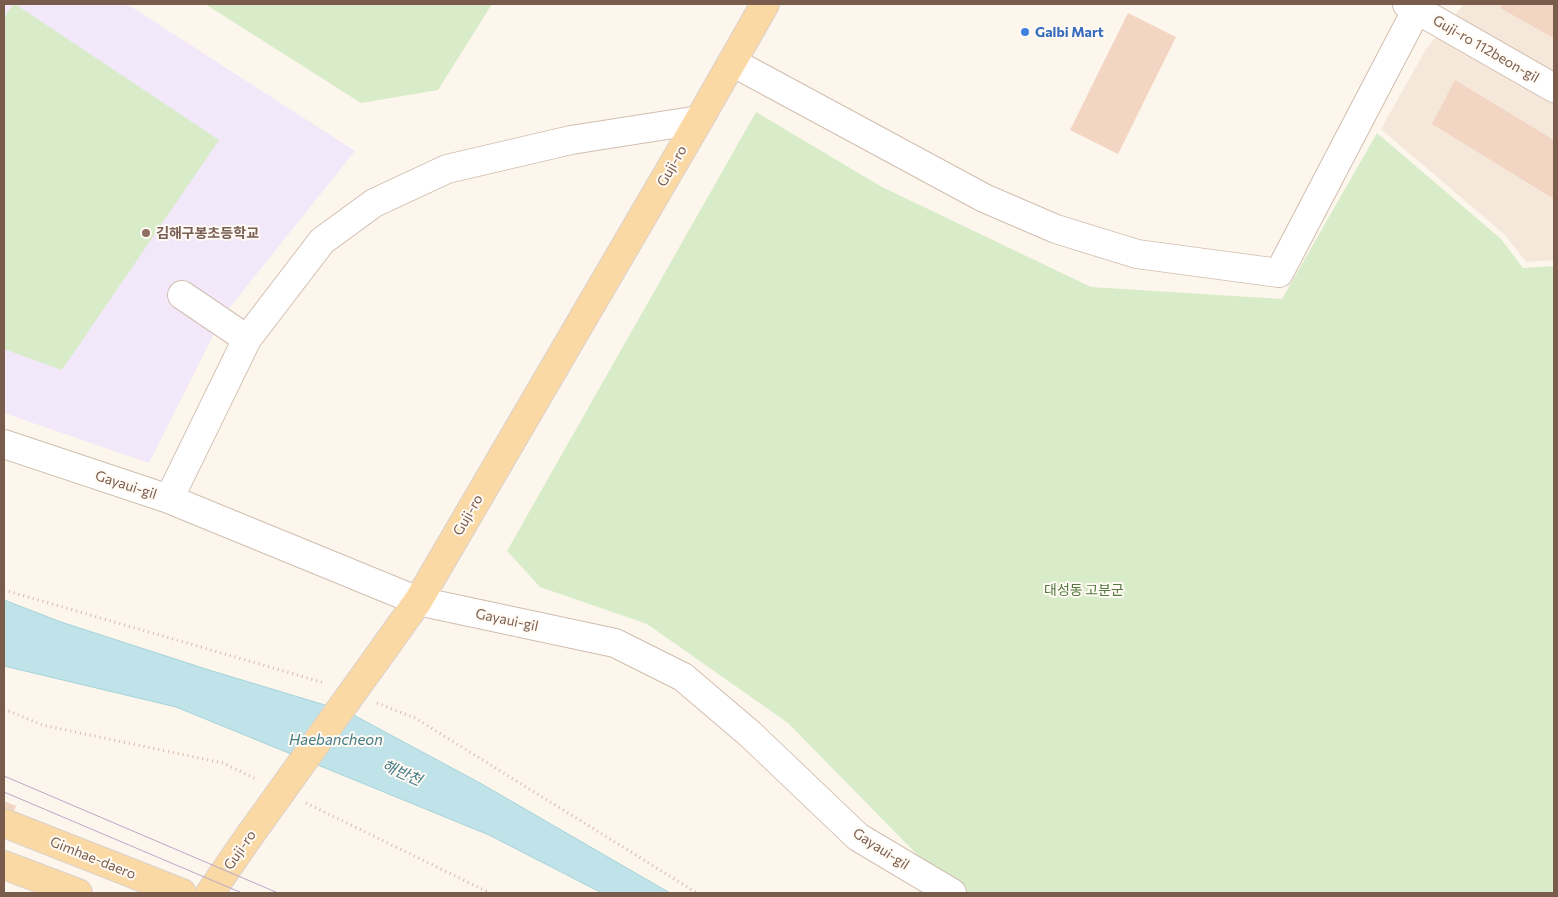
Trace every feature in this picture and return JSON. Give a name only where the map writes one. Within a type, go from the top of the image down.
[{"type":"main road","name":"Guji-ro","points":[[210,893],[418,601],[765,4]]},
{"type":"main road","name":"Gimhae-daero","points":[[4,823],[182,893]]},
{"type":"main road","points":[[4,865],[78,893]]},
{"type":"street","points":[[732,62],[984,198],[1056,229],[1137,254],[1279,273],[1415,5]]},
{"type":"street","name":"Guji-ro 112beon-gil","points":[[1415,5],[1554,88]]},
{"type":"street","name":"Guji-ro","points":[[169,500],[247,340],[322,241],[374,203],[447,170],[571,140],[699,120]]},
{"type":"street","points":[[182,295],[247,340]]},
{"type":"street","name":"Gayaui-gil","points":[[4,444],[169,500],[418,601],[615,643],[682,677],[750,734],[858,837],[952,893]]},
{"type":"shaded area","name":"김해구봉초등학교","points":[[4,4],[127,4],[355,151],[223,316],[149,463],[4,413]]},
{"type":"shaded area","points":[[1464,4],[1554,4],[1554,260],[1526,262],[1505,235],[1381,129],[1426,49]]},
{"type":"green space","points":[[13,4],[219,140],[62,370],[4,349],[4,18]]},
{"type":"green space","points":[[205,4],[492,4],[438,90],[361,103]]},
{"type":"green space","name":"대성동 고분군","points":[[756,112],[882,187],[1091,287],[1282,299],[1377,133],[1501,239],[1523,268],[1554,266],[1554,893],[967,893],[942,880],[788,723],[647,624],[540,587],[507,551]]},
{"type":"water","name":"Haebancheon","points":[[4,600],[61,622],[209,670],[348,712],[480,783],[670,893],[602,893],[489,835],[176,707],[4,666]]},
{"type":"building","points":[[1503,4],[1554,4],[1554,38],[1500,8]]},
{"type":"building","points":[[1128,13],[1176,37],[1118,154],[1070,130]]},
{"type":"building","points":[[1455,80],[1554,140],[1554,199],[1432,124]]},
{"type":"building","points":[[4,801],[16,806],[4,836]]},
{"type":"tram line","points":[[4,776],[278,893]]},
{"type":"tram line","points":[[4,792],[242,893]]},
{"type":"place","name":"Galbi Mart","points":[[1025,32]]},
{"type":"place","name":"김해구봉초등학교","points":[[146,233]]},
{"type":"water label","name":"해반천","points":[[402,773]]}]
